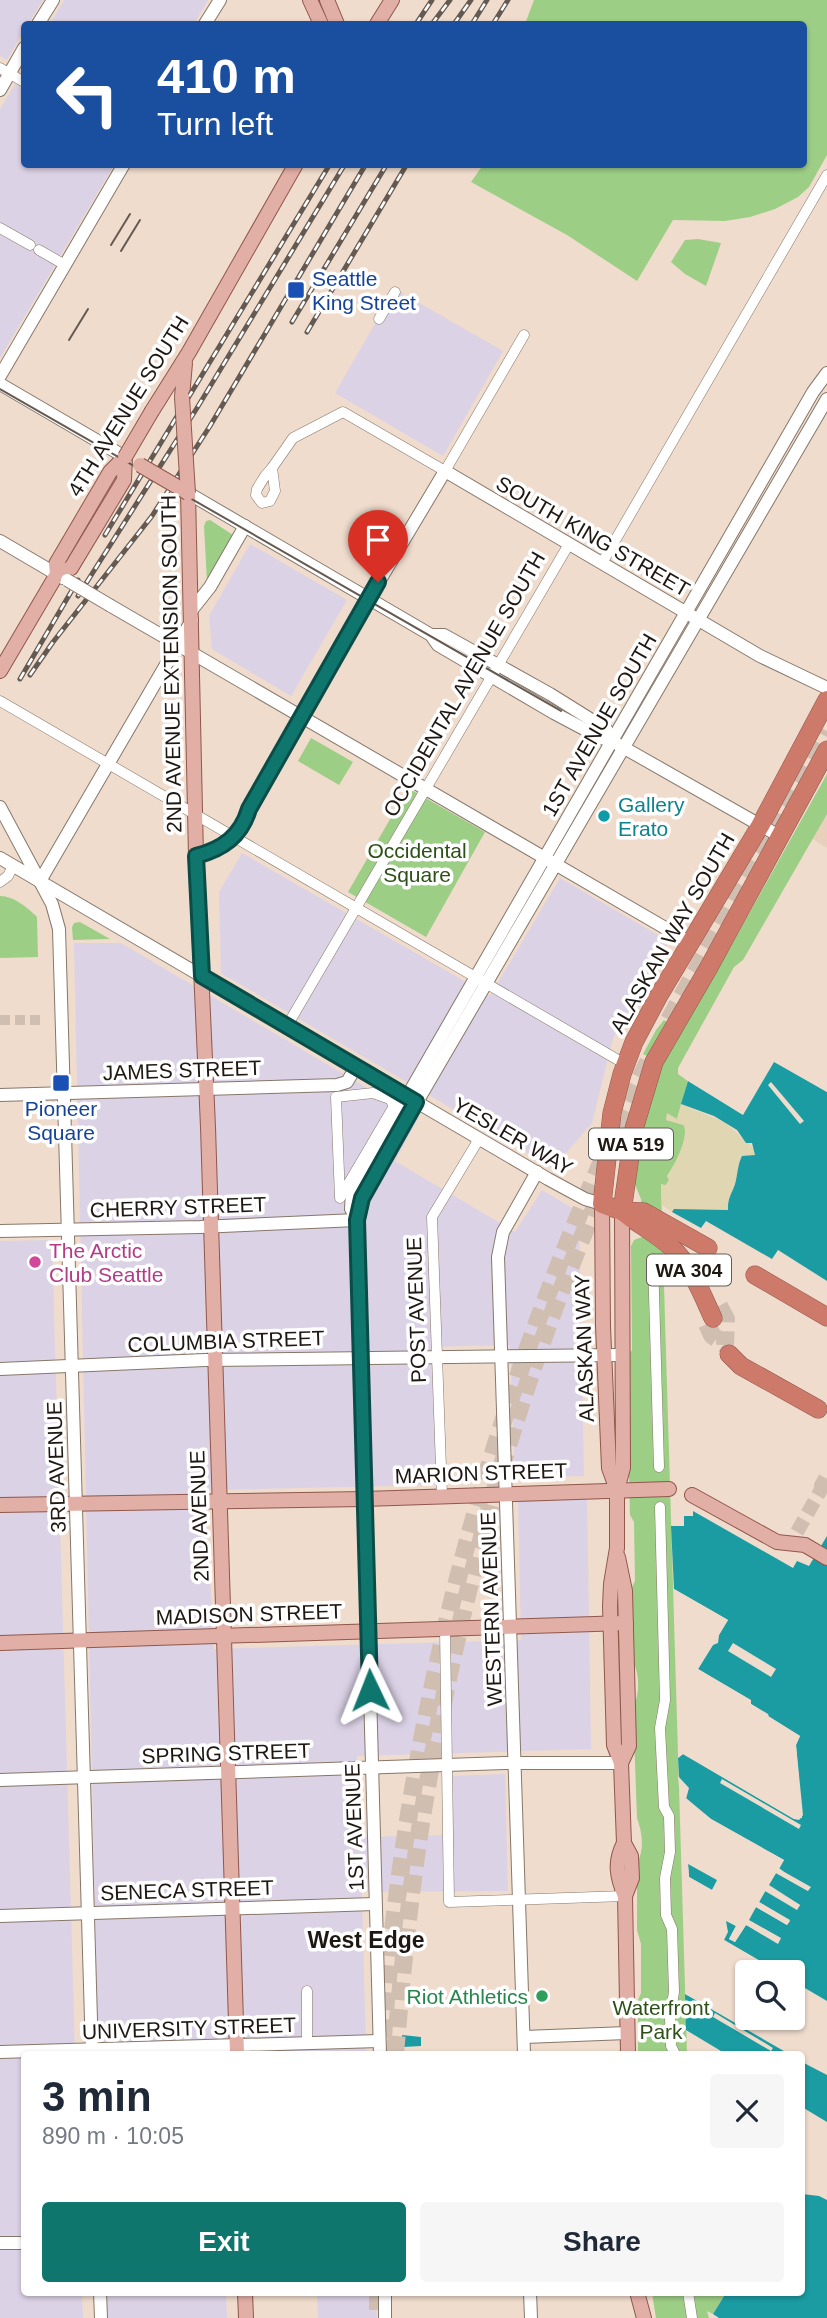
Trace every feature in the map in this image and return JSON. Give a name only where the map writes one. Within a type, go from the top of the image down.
[{"type":"highway","name":"ALASKAN WAY SOUTH","points":[[602,1205],[612,1113],[625,1064],[641,1026],[760,826],[827,700]]},
{"type":"highway","points":[[780,837],[827,750]]},
{"type":"highway","name":"WA 519","points":[[622,1211],[634,1129],[648,1077],[661,1047],[780,837]]},
{"type":"highway","name":"WA 304","points":[[602,1205],[622,1211],[644,1212],[708,1248]]},
{"type":"highway","name":"WA 304","points":[[622,1211],[680,1256],[713,1316]]},
{"type":"highway","name":"WA 304","points":[[755,1275],[827,1317]]},
{"type":"highway","points":[[729,1354],[741,1366],[818,1409]]},
{"type":"main road","points":[[40,21],[52,0]]},
{"type":"main road","points":[[207,21],[220,0]]},
{"type":"main road","points":[[310,0],[320,21]]},
{"type":"main road","points":[[327,0],[336,21]]},
{"type":"main road","points":[[379,21],[392,0]]},
{"type":"main road","points":[[0,90],[5,71],[21,52]]},
{"type":"main road","points":[[0,376],[122,168]]},
{"type":"main road","name":"4TH AVENUE SOUTH","points":[[0,671],[62,577],[56,564],[110,472],[125,457],[189,352],[294,168]]},
{"type":"main road","name":"2ND AVENUE EXTENSION SOUTH","points":[[189,352],[181,389],[188,493],[196,856],[202,976]]},
{"type":"main road","name":"1ST AVENUE SOUTH","points":[[412,1099],[618,744],[686,612],[813,392],[827,373]]},
{"type":"main road","points":[[0,384],[432,635],[438,645],[491,677],[571,723],[618,744],[780,837]]},
{"type":"main road","name":"1ST AVENUE SOUTH","points":[[618,744],[699,620],[827,399]]},
{"type":"main road","points":[[303,718],[369,598],[445,471]]},
{"type":"main road","name":"SOUTH KING STREET","points":[[445,471],[760,656],[827,688]]},
{"type":"main road","points":[[40,881],[245,526]]},
{"type":"main road","points":[[0,541],[691,943]]},
{"type":"main road","points":[[432,635],[444,635],[498,665],[606,729],[618,744]]},
{"type":"main road","name":"3RD AVENUE","points":[[0,807],[52,904],[59,929],[92,2051]]},
{"type":"main road","name":"YESLER WAY","points":[[0,858],[537,1172],[585,1199],[602,1205]]},
{"type":"main road","name":"2ND AVENUE","points":[[202,976],[237,2050]]},
{"type":"main road","name":"JAMES STREET","points":[[0,1095],[340,1084],[347,1082],[356,1067]]},
{"type":"main road","name":"1ST AVENUE","points":[[379,2048],[357,1220],[362,1198],[412,1099]]},
{"type":"main road","name":"WESTERN AVENUE","points":[[524,2051],[498,1257],[500,1242],[509,1221],[537,1172]]},
{"type":"main road","name":"ALASKAN WAY","points":[[602,1205],[608,1468],[617,1490]]},
{"type":"main road","name":"ALASKAN WAY","points":[[622,1211],[623,1468],[617,1490],[617,1549],[610,1588],[614,1745],[621,1762],[624,1843],[618,1855],[617,1878],[625,1896],[628,2051]]},
{"type":"main road","name":"CHERRY STREET","points":[[0,1230],[210,1227],[357,1220]]},
{"type":"main road","name":"COLUMBIA STREET","points":[[0,1369],[215,1360],[621,1355]]},
{"type":"main road","name":"MARION STREET","points":[[0,1505],[364,1499],[669,1489]]},
{"type":"main road","points":[[692,1495],[777,1542],[796,1538],[827,1558]]},
{"type":"main road","name":"ALASKAN WAY","points":[[617,1549],[624,1585],[629,1746],[621,1762]]},
{"type":"main road","name":"MADISON STREET","points":[[0,1643],[626,1623]]},
{"type":"main road","name":"SPRING STREET","points":[[0,1780],[621,1762]]},
{"type":"main road","name":"SENECA STREET","points":[[0,1916],[375,1904]]},
{"type":"main road","points":[[524,2037],[627,2034]]},
{"type":"main road","name":"UNIVERSITY STREET","points":[[164,2051],[237,2050],[307,2044],[379,2048]]},
{"type":"main road","name":"UNIVERSITY STREET","points":[[0,2052],[21,2052]]},
{"type":"main road","points":[[0,2243],[21,2243]]},
{"type":"main road","points":[[100,2296],[101,2318]]},
{"type":"main road","points":[[245,2296],[246,2318]]},
{"type":"main road","points":[[385,2296],[385,2318]]},
{"type":"main road","points":[[530,2296],[531,2318]]},
{"type":"main road","points":[[637,2305],[644,2318]]},
{"type":"street","points":[[5,71],[21,80]]},
{"type":"street","points":[[602,563],[827,175]]},
{"type":"street","points":[[0,228],[65,265]]},
{"type":"street","points":[[379,319],[395,292]]},
{"type":"street","points":[[445,471],[524,335]]},
{"type":"street","name":"SOUTH KING STREET","points":[[272,468],[293,438],[343,412],[445,471]]},
{"type":"street","name":"OCCIDENTAL AVENUE SOUTH","points":[[286,1026],[569,544]]},
{"type":"street","points":[[0,701],[625,1064]]},
{"type":"street","points":[[196,856],[212,851],[235,837],[303,718]]},
{"type":"street","points":[[0,882],[8,876],[13,866]]},
{"type":"street","points":[[373,1093],[385,1096],[394,1106],[340,1198],[336,1097],[373,1093]]},
{"type":"street","name":"POST AVENUE","points":[[442,1495],[432,1217],[476,1144],[477,1137]]},
{"type":"street","points":[[653,1259],[659,1467]]},
{"type":"street","points":[[660,1507],[665,1700],[660,1728],[664,1807],[669,1816],[670,1852],[665,1878],[666,1915],[672,1929],[674,1982],[670,2017],[674,2051]]},
{"type":"street","points":[[446,1629],[449,1902],[625,1896]]},
{"type":"street","points":[[307,1991],[307,2044]]},
{"type":"street","points":[[689,2296],[692,2318]]},
{"type":"shaded area","points":[[0,0],[43,0],[30,21],[21,21],[21,35],[7,60],[0,56]]},
{"type":"shaded area","points":[[64,0],[208,0],[196,21],[52,21]]},
{"type":"shaded area","points":[[15,84],[21,88],[21,168],[112,168],[0,358],[0,109]]},
{"type":"shaded area","points":[[395,289],[503,351],[443,456],[335,393]]},
{"type":"shaded area","points":[[250,544],[347,600],[291,696],[212,649],[209,616]]},
{"type":"shaded area","points":[[827,814],[827,848],[812,839]]},
{"type":"shaded area","points":[[242,853],[490,996],[560,878],[668,941],[613,1038],[592,1123],[553,1168],[221,973],[219,892]]},
{"type":"shaded area","points":[[74,943],[121,943],[418,1118],[395,1161],[515,1232],[542,1190],[579,1212],[584,1476],[515,1478],[510,1345],[433,1347],[436,1485],[205,1490],[214,1649],[521,1640],[518,1501],[587,1499],[591,1749],[357,1756],[360,1837],[451,1835],[450,1776],[505,1774],[508,1891],[362,1892],[366,2051],[98,2051]]},
{"type":"shaded area","points":[[52,1240],[75,2051],[21,2051],[21,2296],[82,2296],[83,2318],[0,2318],[0,1241]]},
{"type":"shaded area","points":[[104,2296],[226,2296],[227,2318],[104,2318]]},
{"type":"shaded area","points":[[317,2296],[375,2296],[377,2318],[318,2318]]},
{"type":"green space","points":[[534,0],[827,0],[827,155],[809,187],[798,197],[775,209],[725,221],[673,220],[637,281],[567,235],[471,182],[481,168],[807,168],[807,21],[526,21]]},
{"type":"green space","points":[[685,240],[721,243],[706,286],[671,262]]},
{"type":"green space","points":[[210,520],[233,535],[207,582],[204,526],[206,521]]},
{"type":"green space","points":[[311,738],[353,762],[339,785],[298,761]]},
{"type":"green space","name":"Waterfront Park","points":[[827,774],[827,814],[743,960],[734,967],[678,1068],[678,1074],[688,1081],[677,1119],[667,1120],[684,1125],[685,1130],[680,1151],[667,1176],[669,1180],[666,1185],[661,1185],[687,2051],[638,2051],[641,1944],[637,1930],[637,1863],[642,1840],[637,1818],[633,1708],[638,1684],[637,1671],[632,1660],[634,1522],[630,1515],[626,1359],[632,1350],[631,1246],[634,1240],[642,1237],[641,1199],[634,1182],[639,1136],[662,1065]]},
{"type":"green space","name":"Occidental Square","points":[[408,788],[485,832],[426,937],[348,892]]},
{"type":"green space","points":[[0,896],[15,900],[37,917],[38,957],[0,958]]},
{"type":"green space","points":[[80,922],[110,939],[73,940],[72,927],[74,923]]},
{"type":"green space","points":[[664,1020],[667,1022],[649,1057],[643,1054],[656,1030]]},
{"type":"green space","points":[[652,2296],[724,2296],[713,2314],[707,2311],[709,2318],[656,2318]]},
{"type":"sand","points":[[681,1104],[727,1124],[753,1148],[755,1156],[742,1156],[728,1210],[674,1209],[672,1212],[662,1205],[661,1184],[666,1185],[669,1180],[667,1176],[685,1137],[684,1125],[666,1120],[667,1113],[677,1119]]},
{"type":"water","points":[[774,1061],[827,1092],[827,1281],[778,1250],[772,1259],[706,1221],[701,1228],[672,1212],[674,1209],[728,1210],[742,1156],[755,1155],[752,1143],[746,1143],[737,1130],[714,1116],[681,1104],[688,1081],[742,1114]]},
{"type":"water","points":[[693,1511],[793,1568],[797,1561],[809,1566],[827,1536],[827,2001],[805,1988],[805,1960],[758,1960],[724,1940],[726,1920],[736,1926],[729,1939],[735,1942],[746,1925],[780,1938],[748,1920],[756,1907],[787,1925],[790,1921],[759,1902],[766,1890],[797,1909],[800,1905],[768,1886],[776,1873],[808,1891],[779,1868],[784,1860],[711,1819],[680,1793],[678,1758],[683,1754],[794,1819],[799,1820],[803,1815],[796,1745],[800,1736],[751,1704],[750,1700],[698,1669],[728,1620],[674,1589],[671,1526],[684,1526],[684,1516],[693,1516]]},
{"type":"water","points":[[688,1863],[718,1880],[712,1890],[689,1877]]},
{"type":"water","points":[[685,1994],[735,2023],[735,2030],[747,2030],[784,2051],[721,2051],[686,2030]]},
{"type":"water","points":[[402,2035],[421,2037],[421,2046],[403,2047]]},
{"type":"water","points":[[805,2064],[827,2075],[827,2122],[805,2109]]},
{"type":"water","points":[[805,2194],[827,2200],[827,2318],[719,2318],[713,2314],[724,2296],[805,2296]]},
{"type":"pier","points":[[774,1058],[827,1088],[827,1092],[774,1062],[743,1115],[685,1079],[689,1078],[741,1110]]},
{"type":"pier","points":[[771,1082],[804,1121],[800,1124],[768,1085]]},
{"type":"pier","points":[[674,1589],[728,1620],[719,1635],[718,1643],[713,1645],[698,1669],[751,1700],[751,1704],[800,1736],[796,1745],[802,1818],[794,1819],[683,1754],[678,1758],[680,1752],[684,1751],[799,1816],[793,1745],[796,1737],[766,1719],[748,1706],[747,1702],[695,1671],[710,1643],[716,1640],[723,1621],[674,1593]]},
{"type":"pier","points":[[733,1643],[776,1669],[771,1677],[728,1651]]},
{"type":"pier","points":[[678,1776],[689,1788],[686,1799],[711,1819],[784,1860],[779,1869],[811,1887],[808,1891],[776,1873],[769,1885],[800,1905],[797,1910],[765,1891],[759,1902],[790,1920],[787,1925],[756,1907],[749,1920],[781,1938],[778,1944],[746,1925],[735,1942],[729,1939],[736,1926],[726,1921],[728,1932],[724,1940],[758,1960],[752,1960],[720,1940],[724,1931],[723,1918],[727,1917],[739,1924],[734,1938],[779,1861],[710,1822],[680,1798]]},
{"type":"pier","points":[[722,1779],[801,1825],[799,1829],[720,1783]]},
{"type":"pier","points":[[686,1860],[721,1881],[714,1893],[710,1893],[686,1879]],"holes":[[[688,1864],[717,1880],[712,1890],[689,1877]]]},
{"type":"pier","points":[[687,1891],[707,1901],[702,1913],[687,1912]]},
{"type":"pier","points":[[685,1990],[735,2019],[735,2022],[685,1994]]},
{"type":"pier","points":[[715,2013],[735,2025],[735,2030],[713,2017]]},
{"type":"pier","points":[[735,2030],[743,2030],[773,2048],[771,2051]]},
{"type":"pier","points":[[749,2030],[754,2030],[790,2051]]},
{"type":"tunnel","points":[[669,1020],[827,731]]},
{"type":"tunnel","points":[[0,1020],[43,1020]]},
{"type":"tunnel","points":[[383,2037],[395,1910],[414,1784],[439,1659],[469,1536],[506,1414],[548,1294],[596,1176],[649,1060]]},
{"type":"tunnel","points":[[395,2051],[405,1949],[429,1776],[476,1558],[517,1415],[567,1275],[595,1207]]},
{"type":"tunnel","points":[[719,1306],[726,1319],[725,1345]]},
{"type":"tunnel","points":[[707,1324],[712,1335],[725,1345]]},
{"type":"tunnel","points":[[827,1479],[823,1486],[827,1488]]},
{"type":"tunnel","points":[[797,1532],[823,1486]]},
{"type":"tunnel","points":[[378,2296],[378,2318]]},
{"type":"tram line","points":[[111,245],[130,214]]},
{"type":"tram line","points":[[121,251],[140,220]]},
{"type":"tram line","points":[[69,340],[88,309]]},
{"type":"tram line","points":[[0,389],[561,711]]},
{"type":"railway","points":[[418,21],[432,0]]},
{"type":"railway","points":[[434,21],[450,0]]},
{"type":"railway","points":[[456,21],[471,0]]},
{"type":"railway","points":[[474,21],[487,0]]},
{"type":"railway","points":[[495,21],[508,0]]},
{"type":"railway","points":[[105,535],[328,168]]},
{"type":"railway","points":[[78,596],[197,408],[343,168]]},
{"type":"railway","points":[[30,675],[152,516],[210,426],[364,168]]},
{"type":"railway","points":[[292,322],[385,168]]},
{"type":"railway","points":[[307,332],[405,168]]},
{"type":"railway","points":[[20,679],[78,580]]},
{"type":"place","name":"Seattle King Street","points":[[296,290]]},
{"type":"place","name":"Gallery Erato","points":[[604,816]]},
{"type":"place","name":"Pioneer Square","points":[[61,1083]]},
{"type":"place","name":"The Arctic Club Seattle","points":[[35,1262]]},
{"type":"place","name":"Riot Athletics","points":[[542,1996]]},
{"type":"district","name":"West Edge","points":[[366,1940]]},
{"type":"route","points":[[370,1690],[357,1220],[362,1198],[416,1102],[202,976],[196,856],[212,851],[235,837],[246,821],[249,809],[378,582]]}]
